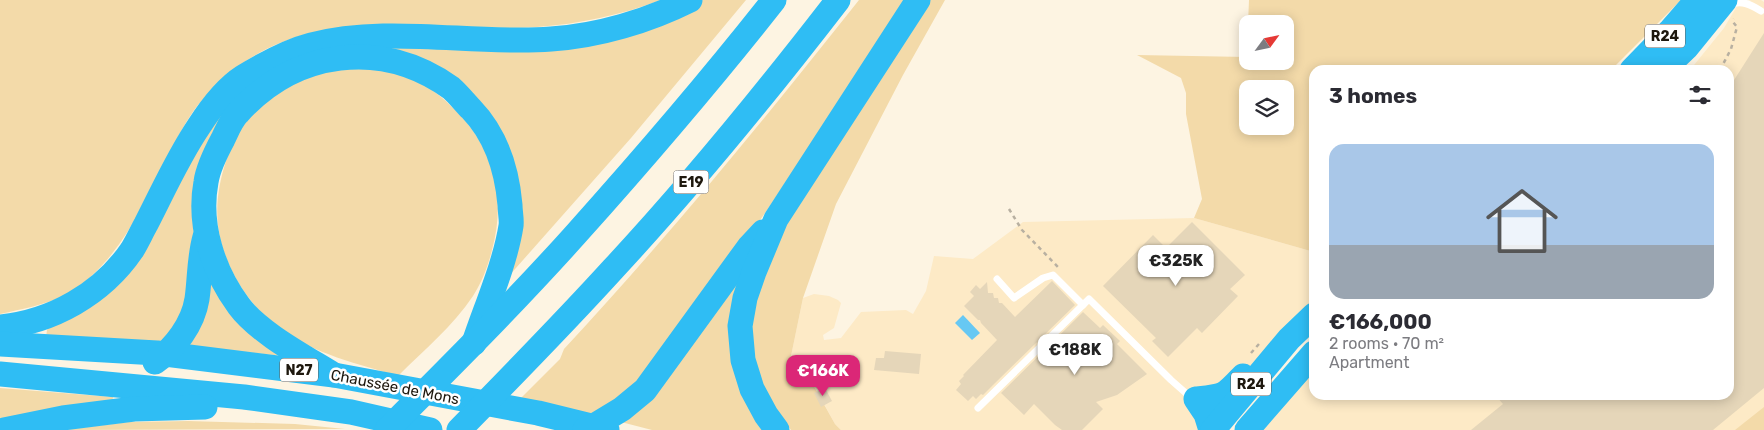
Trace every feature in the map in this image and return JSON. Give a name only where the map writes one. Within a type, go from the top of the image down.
[{"type":"highway","points":[[0,327],[21,325],[58,312],[86,297],[111,274],[132,250],[188,143],[211,107],[241,78],[279,58],[310,45],[354,38],[403,36],[552,39],[604,31],[666,12],[690,0]]},
{"type":"highway","points":[[387,430],[474,343],[576,234],[727,59],[774,0]]},
{"type":"highway","name":"E19","points":[[459,430],[534,355],[691,182],[838,0]]},
{"type":"highway","points":[[777,430],[766,415],[752,389],[743,360],[740,326],[745,298],[776,219],[918,0]]},
{"type":"highway","name":"R24","points":[[1637,65],[1671,30],[1720,5]]},
{"type":"highway","name":"R24","points":[[1668,65],[1686,48],[1720,5]]},
{"type":"highway","points":[[334,375],[268,334],[239,307],[218,271],[206,233],[204,210],[206,181],[219,147],[236,115],[266,86],[301,67],[340,58],[376,57],[412,66],[452,89],[480,119],[500,153],[508,189],[512,225],[502,264],[474,343]]},
{"type":"highway","points":[[596,429],[645,390],[749,247],[776,219]]},
{"type":"highway","points":[[86,382],[135,372],[152,365],[166,354],[183,332],[192,315],[196,300],[200,254],[206,233]]},
{"type":"highway","name":"R24","points":[[1212,430],[1289,339],[1309,320]]},
{"type":"highway","points":[[1212,430],[1206,414],[1196,399],[1218,397],[1226,394],[1253,365],[1289,339]]},
{"type":"highway","name":"Chaussée de Mons","points":[[0,344],[166,354],[334,375],[538,414],[596,429]]},
{"type":"highway","name":"R24","points":[[1247,430],[1309,359]]},
{"type":"highway","name":"N27","points":[[0,374],[291,403],[351,412],[430,430]]},
{"type":"highway","points":[[4,430],[63,418],[134,409],[258,407],[291,403]]},
{"type":"lane","points":[[1720,5],[1749,4],[1761,11]]},
{"type":"lane","points":[[996,279],[1014,298],[1043,278],[1053,275],[1082,305]]},
{"type":"lane","points":[[978,408],[1089,299],[1171,380],[1188,395],[1196,399]]},
{"type":"path","points":[[1720,5],[1737,27],[1731,49],[1723,65]]},
{"type":"path","points":[[1009,208],[1022,230],[1062,271]]},
{"type":"shaded area","points":[[0,0],[661,0],[600,18],[537,27],[395,25],[360,26],[326,30],[292,39],[259,53],[226,76],[198,105],[178,136],[149,195],[126,234],[99,269],[65,295],[41,304],[0,314]]},
{"type":"shaded area","points":[[703,0],[746,0],[631,138],[508,277],[507,267],[514,243],[517,213],[510,165],[496,130],[477,104],[465,92],[426,63],[388,52],[368,49],[353,50],[313,57],[290,66],[269,77],[250,92],[233,110],[209,153],[200,181],[191,304],[183,322],[167,345],[46,337],[47,330],[52,323],[94,297],[135,254],[201,132],[220,107],[241,86],[291,57],[318,49],[360,43],[532,45],[582,42],[666,17]]},
{"type":"shaded area","points":[[859,0],[905,0],[876,47],[765,213],[637,389],[596,419],[518,401],[560,359],[564,349],[678,221]]},
{"type":"shaded area","points":[[929,0],[945,0],[903,75],[836,204],[803,298],[790,361],[804,369],[826,365],[811,381],[835,424],[841,430],[791,430],[766,396],[754,366],[749,329],[753,306],[779,235]]},
{"type":"shaded area","points":[[1249,0],[1681,0],[1616,65],[1309,65],[1309,251],[1194,218],[1202,199],[1186,114],[1186,93],[1181,78],[1137,55],[1239,57],[1239,70],[1294,70],[1294,15],[1248,15]]},
{"type":"shaded area","points":[[1751,0],[1761,0],[1764,2],[1764,417],[1745,430],[1263,430],[1309,374],[1309,400],[1734,400],[1734,65],[1694,65],[1724,28],[1737,6]]},
{"type":"shaded area","points":[[336,68],[399,74],[420,82],[436,93],[465,121],[477,137],[493,172],[497,191],[496,230],[489,262],[479,285],[456,318],[398,376],[322,352],[293,338],[274,325],[264,316],[243,290],[227,259],[218,228],[217,212],[221,179],[231,146],[241,128],[264,104],[281,90],[299,81]]},
{"type":"shaded area","points":[[1194,218],[1309,251],[1309,308],[1198,430],[841,430],[835,424],[811,380],[825,366],[804,369],[790,361],[803,298],[814,294],[829,296],[841,303],[834,328],[823,335],[824,340],[841,338],[861,312],[906,310],[913,314],[926,291],[934,256],[973,259],[1023,222]]},
{"type":"shaded area","points":[[733,281],[740,285],[768,430],[652,430],[621,422]]},
{"type":"shaded area","points":[[211,282],[284,356],[186,346]]},
{"type":"shaded area","points":[[0,388],[113,397],[112,403],[0,424]]},
{"type":"shaded area","points":[[1764,407],[1764,430],[1735,430]]},
{"type":"shaded area","points":[[188,421],[295,424],[345,429],[62,430],[129,422]]},
{"type":"water","points":[[963,315],[980,333],[972,340],[955,323]]},
{"type":"building","points":[[1764,33],[1764,388],[1713,430],[1471,430],[1503,404],[1499,400],[1734,400],[1734,80]]},
{"type":"building","points":[[1192,222],[1245,275],[1230,289],[1238,296],[1202,333],[1197,328],[1168,357],[1152,341],[1156,338],[1103,286],[1153,235],[1166,248]]},
{"type":"building","points":[[1052,281],[1075,305],[983,395],[981,394],[976,399],[973,396],[968,401],[956,390],[961,384],[959,381],[997,340],[980,320],[964,306],[974,296],[970,292],[976,285],[980,289],[987,282],[988,293],[993,293],[994,298],[998,298],[999,303],[1002,303],[1015,317]]},
{"type":"building","points":[[1083,312],[1100,328],[1103,325],[1120,341],[1117,344],[1147,374],[1117,395],[1096,402],[1103,409],[1082,430],[1062,430],[1034,404],[1024,415],[1001,393]]},
{"type":"building","points":[[885,351],[921,354],[919,374],[874,370],[876,358],[884,358]]},
{"type":"building","points":[[826,368],[832,379],[816,388],[810,377]]},
{"type":"building","points":[[825,388],[832,401],[821,407],[814,393]]}]
